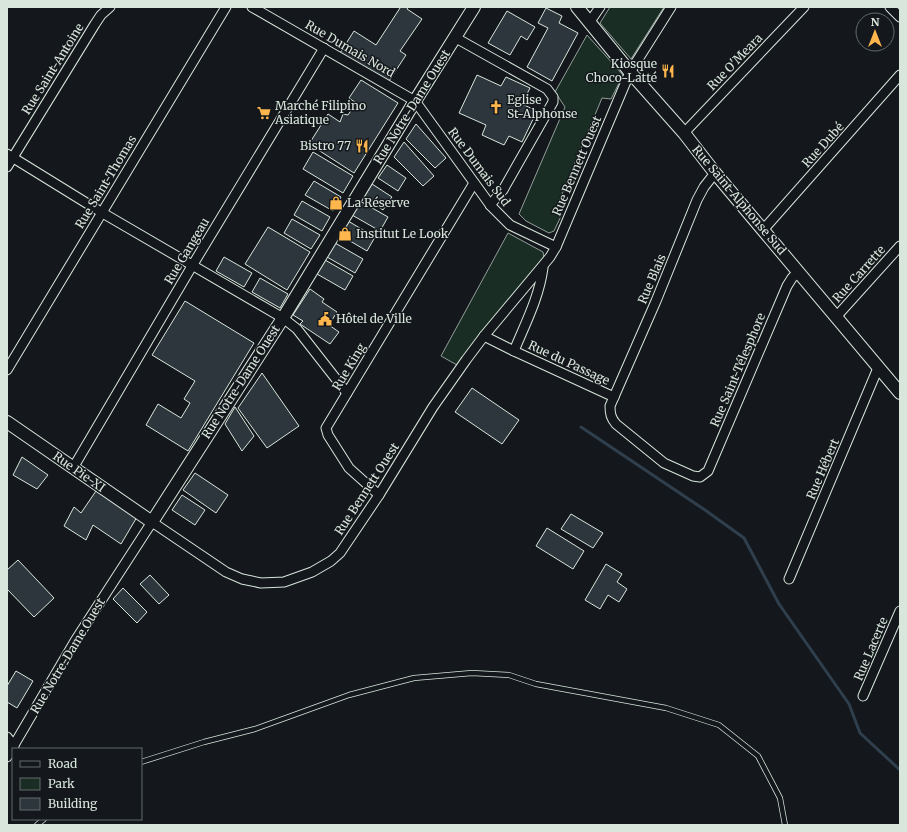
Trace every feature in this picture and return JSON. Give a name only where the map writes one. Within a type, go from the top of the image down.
[{"type":"street","name":"Rue Saint-Antoine","points":[[7,167],[10,156],[101,15],[110,7]]},
{"type":"street","name":"Rue Saint-Thomas","points":[[7,370],[226,7]]},
{"type":"street","name":"Rue Dumais Nord","points":[[252,7],[415,101]]},
{"type":"street","name":"Rue Notre-Dame Ouest","points":[[14,746],[75,641],[283,318],[474,7]]},
{"type":"street","name":"Rue Saint-Alphonse Sud","points":[[577,7],[630,72],[684,133],[715,173],[900,394]]},
{"type":"street","points":[[589,23],[600,7]]},
{"type":"street","name":"Rue Bennett Ouest","points":[[152,522],[226,572],[242,579],[261,583],[284,582],[312,572],[331,561],[340,553],[433,406],[484,336],[543,267],[556,247],[630,72],[671,7]]},
{"type":"street","name":"Rue O'Meara","points":[[684,133],[804,7]]},
{"type":"street","points":[[890,7],[900,17]]},
{"type":"street","points":[[456,38],[547,89],[553,97],[553,102],[503,190],[490,205]]},
{"type":"street","name":"Rue Gangeau","points":[[73,468],[192,266],[324,48]]},
{"type":"street","name":"Rue Dubé","points":[[763,230],[900,75]]},
{"type":"street","name":"Rue Dumais Sud","points":[[415,101],[490,205],[510,225],[556,247]]},
{"type":"street","points":[[10,156],[192,266],[283,318],[297,329],[347,393]]},
{"type":"street","name":"Rue Blais","points":[[614,397],[656,302],[697,200],[704,187],[715,173]]},
{"type":"street","name":"Rue King","points":[[378,495],[349,468],[328,435],[326,428],[474,183]]},
{"type":"street","name":"Rue Carrette","points":[[836,317],[900,246]]},
{"type":"street","name":"Rue Bennett Ouest","points":[[514,351],[536,300],[543,267]]},
{"type":"street","name":"Rue Saint-Télesphore","points":[[700,477],[708,471],[787,286],[798,272]]},
{"type":"street","name":"Rue du Passage","points":[[484,336],[614,397],[610,406],[610,413],[616,424],[664,463],[693,476],[700,477]]},
{"type":"street","name":"Rue Hébert","points":[[789,580],[878,368]]},
{"type":"street","name":"Rue Pie-XI","points":[[7,422],[152,522]]},
{"type":"street","name":"Rue Lacerte","points":[[864,696],[900,611]]},
{"type":"street","points":[[7,737],[14,746]]},
{"type":"lane","points":[[142,762],[204,742],[255,729],[349,695],[414,678],[472,673],[509,675],[536,684],[666,708],[719,725],[758,756],[780,798],[786,825]]},
{"type":"green space","points":[[610,7],[664,7],[631,59],[600,23]]},
{"type":"green space","points":[[587,35],[623,75],[611,99],[602,98],[555,211],[562,214],[554,231],[549,233],[526,221],[519,214],[565,107],[555,92]]},
{"type":"green space","points":[[508,233],[543,252],[544,258],[457,365],[441,356]]},
{"type":"building","points":[[398,7],[408,7],[407,9],[422,19],[400,51],[406,55],[387,84],[340,53],[354,31],[376,45],[400,8]]},
{"type":"building","points":[[546,8],[562,16],[559,23],[578,33],[552,81],[527,67],[548,28],[538,23]]},
{"type":"building","points":[[507,11],[535,27],[527,40],[521,36],[510,55],[488,43]]},
{"type":"building","name":"Eglise St-Alphonse","points":[[477,75],[501,86],[506,77],[530,88],[522,104],[537,111],[522,142],[509,136],[504,145],[482,135],[486,125],[459,113]]},
{"type":"building","points":[[361,80],[398,103],[354,173],[309,144],[328,114],[340,122],[343,114],[348,115],[356,103],[349,98]]},
{"type":"building","points":[[416,124],[446,158],[435,168],[406,139]]},
{"type":"building","points":[[404,142],[434,176],[423,186],[394,157]]},
{"type":"building","points":[[313,152],[353,176],[343,193],[303,169]]},
{"type":"building","points":[[387,165],[406,178],[398,191],[378,178]]},
{"type":"building","points":[[314,181],[341,197],[333,211],[305,195]]},
{"type":"building","points":[[372,184],[392,197],[383,210],[364,197]]},
{"type":"building","points":[[302,201],[330,217],[322,231],[294,215]]},
{"type":"building","points":[[360,201],[388,217],[380,231],[352,215]]},
{"type":"building","points":[[292,219],[320,235],[311,249],[284,233]]},
{"type":"building","points":[[348,221],[375,237],[367,251],[340,235]]},
{"type":"building","points":[[268,227],[310,252],[287,290],[245,264]]},
{"type":"building","points":[[335,243],[363,259],[355,273],[327,257]]},
{"type":"building","points":[[224,257],[252,273],[244,287],[216,271]]},
{"type":"building","points":[[325,260],[353,276],[345,290],[317,274]]},
{"type":"building","points":[[260,278],[288,294],[280,308],[252,292]]},
{"type":"building","points":[[310,289],[324,299],[322,302],[337,312],[329,325],[339,332],[330,344],[300,324],[303,321],[293,315]]},
{"type":"building","points":[[185,301],[254,343],[188,451],[146,425],[158,404],[181,418],[190,403],[184,399],[195,381],[152,355]]},
{"type":"building","points":[[262,373],[299,426],[267,448],[238,408]]},
{"type":"building","points":[[472,388],[519,420],[502,444],[455,412]]},
{"type":"building","points":[[235,407],[254,436],[242,451],[225,424]]},
{"type":"building","points":[[22,457],[48,475],[37,489],[13,475]]},
{"type":"building","points":[[195,473],[228,495],[216,513],[183,490]]},
{"type":"building","points":[[96,491],[137,517],[121,544],[93,525],[86,540],[64,526],[74,507],[81,513]]},
{"type":"building","points":[[182,495],[205,510],[195,525],[172,510]]},
{"type":"building","points":[[571,514],[603,533],[593,548],[561,529]]},
{"type":"building","points":[[547,528],[584,551],[573,569],[536,546]]},
{"type":"building","points":[[18,560],[54,598],[34,617],[7,589],[7,570]]},
{"type":"building","points":[[606,564],[622,574],[617,582],[627,589],[619,602],[608,595],[600,609],[585,600]]},
{"type":"building","points":[[150,575],[169,595],[159,604],[140,584]]},
{"type":"building","points":[[123,588],[147,612],[137,623],[113,599]]},
{"type":"building","points":[[16,671],[33,681],[17,708],[7,702],[7,686]]},
{"type":"waterway","points":[[581,427],[744,538],[779,604],[849,704],[860,733],[900,770]]},
{"type":"place","name":"Kiosque Choco-Latté","points":[[668,71]]},
{"type":"place","name":"Eglise St-Alphonse","points":[[496,107]]},
{"type":"place","name":"Marché Filipino Asiatique","points":[[264,113]]},
{"type":"place","name":"Bistro 77","points":[[362,146]]},
{"type":"place","name":"La Réserve","points":[[336,203]]},
{"type":"place","name":"Institut Le Look","points":[[345,234]]},
{"type":"place","name":"Hôtel de Ville","points":[[325,319]]}]
